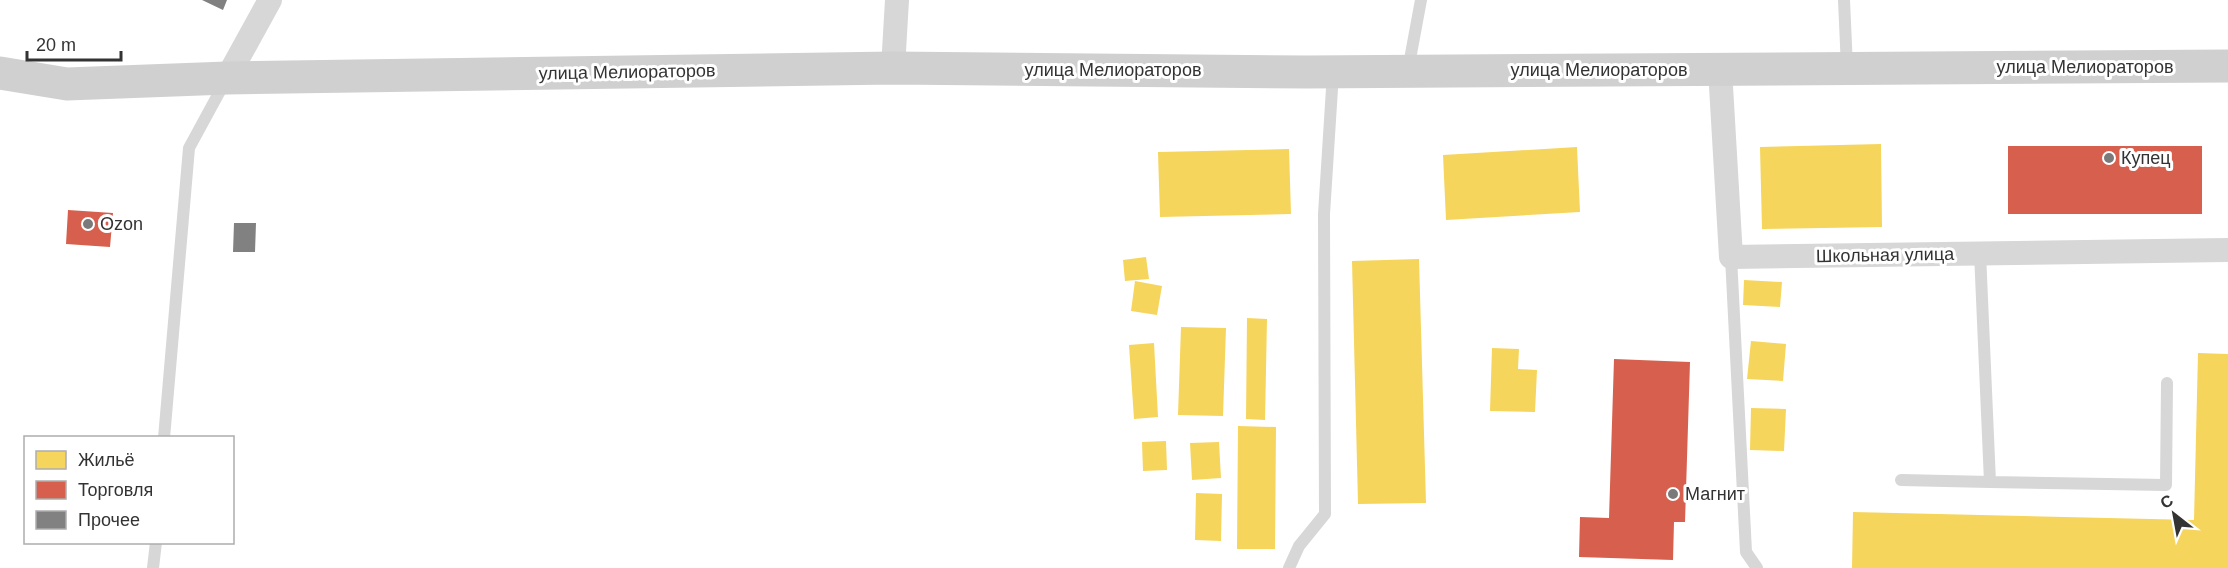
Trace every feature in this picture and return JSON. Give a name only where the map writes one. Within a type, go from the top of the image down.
[{"type":"street","points":[[227,78],[270,0]]},
{"type":"street","points":[[893,68],[897,0]]},
{"type":"street","name":"улица Мелиораторов","points":[[0,73],[67,84],[227,78],[893,68],[1408,71],[2228,66]]},
{"type":"street","points":[[1720,69],[1731,257]]},
{"type":"street","name":"Школьная улица","points":[[1731,257],[2228,250]]},
{"type":"lane","points":[[1408,71],[1421,0]]},
{"type":"lane","points":[[1844,0],[1847,68]]},
{"type":"lane","points":[[1289,568],[1299,546],[1325,514],[1324,214],[1333,71]]},
{"type":"lane","points":[[164,436],[189,148],[227,78]]},
{"type":"lane","points":[[1980,253],[1990,482]]},
{"type":"lane","points":[[1731,257],[1746,552],[1757,568]]},
{"type":"lane","points":[[1901,480],[2166,485],[2167,383]]},
{"type":"lane","points":[[153,568],[156,544]]},
{"type":"building: Жильё","points":[[1881,144],[1882,227],[1762,229],[1760,147]]},
{"type":"building: Жильё","points":[[1577,147],[1580,212],[1446,220],[1443,155]]},
{"type":"building: Жильё","points":[[1289,149],[1291,214],[1160,217],[1158,152]]},
{"type":"building: Жильё","points":[[1146,257],[1149,279],[1125,281],[1123,260]]},
{"type":"building: Жильё","points":[[1419,259],[1426,503],[1358,504],[1352,261]]},
{"type":"building: Жильё","points":[[1744,280],[1782,282],[1780,307],[1743,305]]},
{"type":"building: Жильё","points":[[1135,281],[1162,286],[1157,315],[1131,311]]},
{"type":"building: Жильё","points":[[1247,318],[1267,319],[1265,420],[1246,419]]},
{"type":"building: Жильё","points":[[1181,327],[1226,328],[1223,416],[1178,415]]},
{"type":"building: Жильё","points":[[1751,341],[1786,344],[1783,381],[1747,379]]},
{"type":"building: Жильё","points":[[1154,343],[1158,417],[1134,419],[1129,345]]},
{"type":"building: Жильё","points":[[1492,348],[1519,349],[1518,369],[1537,370],[1535,412],[1490,411]]},
{"type":"building: Жильё","points":[[2198,353],[2228,354],[2228,568],[1852,568],[1853,512],[2194,520]]},
{"type":"building: Жильё","points":[[1751,408],[1786,409],[1784,451],[1750,450]]},
{"type":"building: Жильё","points":[[1238,426],[1276,427],[1275,549],[1237,549]]},
{"type":"building: Жильё","points":[[1166,441],[1167,470],[1143,471],[1142,442]]},
{"type":"building: Жильё","points":[[1219,442],[1221,478],[1192,480],[1190,443]]},
{"type":"building: Жильё","points":[[1196,493],[1222,494],[1221,541],[1195,540]]},
{"type":"building: Торговля","points":[[2008,146],[2202,146],[2202,214],[2008,214]]},
{"type":"building: Торговля","points":[[68,210],[113,213],[110,247],[66,244]]},
{"type":"building: Торговля","points":[[1614,359],[1690,362],[1685,522],[1674,522],[1673,560],[1579,557],[1580,517],[1609,518]]},
{"type":"building: Прочее","points":[[202,0],[227,0],[223,10]]},
{"type":"building: Прочее","points":[[234,223],[256,223],[255,252],[233,252]]},
{"type":"place","name":"Купец","points":[[2109,158]]},
{"type":"place","name":"Ozon","points":[[88,224]]},
{"type":"place","name":"Магнит","points":[[1673,494]]}]
